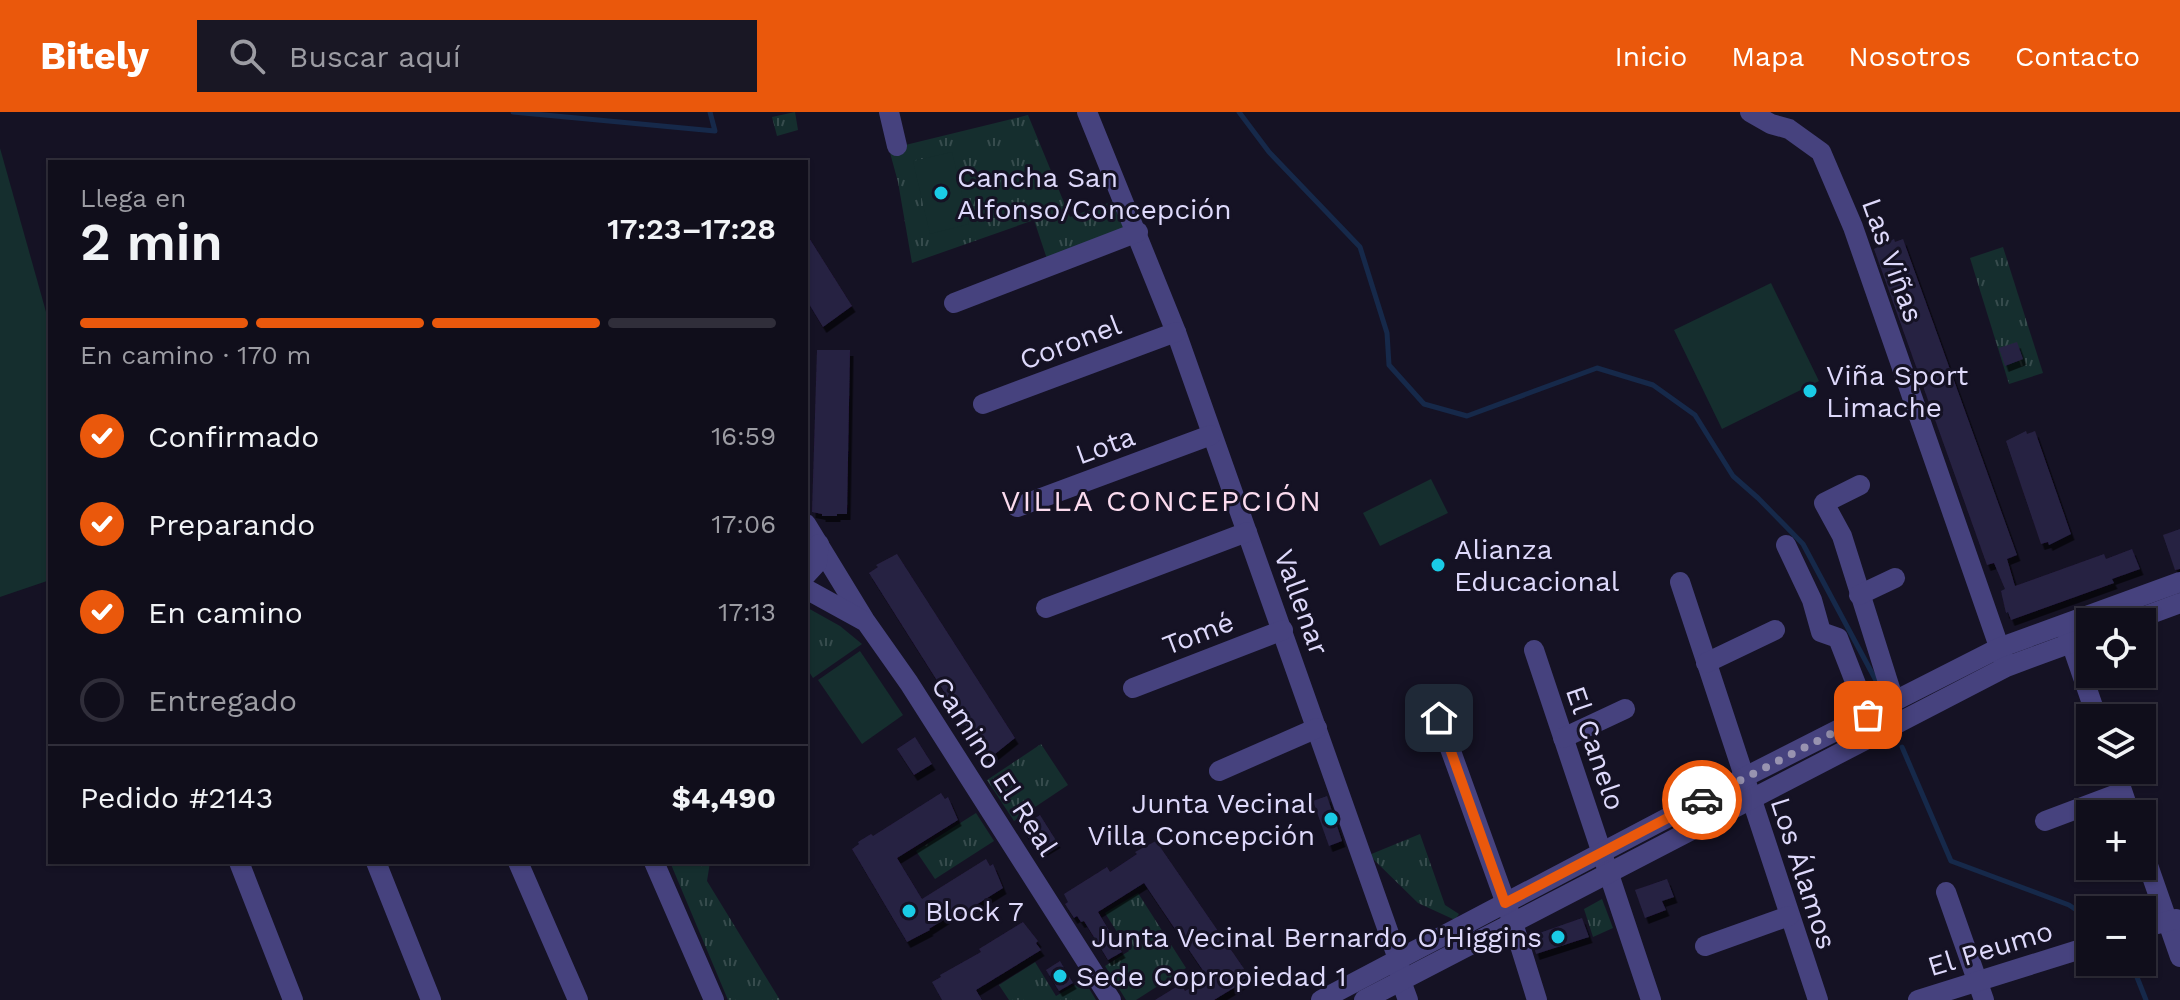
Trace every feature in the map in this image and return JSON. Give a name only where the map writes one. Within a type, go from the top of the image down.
[{"type":"street","points":[[889,112],[897,146]]},
{"type":"street","name":"Vallenar","points":[[1087,112],[1176,332],[1398,959],[1404,991]]},
{"type":"street","name":"Las Viñas","points":[[1750,112],[1771,124],[1789,129],[1821,152],[1830,169],[2003,657]]},
{"type":"street","points":[[954,303],[1138,232]]},
{"type":"street","name":"Coronel","points":[[983,404],[1176,332]]},
{"type":"street","name":"Lota","points":[[1017,507],[1211,435]]},
{"type":"street","points":[[1860,485],[1824,503],[1842,536],[1894,701]]},
{"type":"street","points":[[808,527],[866,622]]},
{"type":"street","points":[[1046,608],[1247,532]]},
{"type":"street","points":[[808,573],[817,563],[819,544]]},
{"type":"street","points":[[1786,545],[1812,600],[1821,632],[1838,638],[1868,715]]},
{"type":"street","points":[[1859,595],[1895,578]]},
{"type":"street","name":"Los Álamos","points":[[1680,582],[1818,1000]]},
{"type":"street","points":[[2150,608],[2179,589]]},
{"type":"street","points":[[1321,1000],[1894,701],[2003,657],[2075,635],[2179,589]]},
{"type":"street","name":"Camino El Real","points":[[808,590],[866,622],[909,683],[1111,1000]]},
{"type":"street","name":"Tomé","points":[[1133,688],[1283,630]]},
{"type":"street","points":[[1706,663],[1775,630]]},
{"type":"street","points":[[2075,635],[2093,704]]},
{"type":"street","name":"El Canelo","points":[[1534,650],[1651,1000]]},
{"type":"street","points":[[1364,1000],[1404,991],[1513,923],[1750,800],[2003,657]]},
{"type":"street","points":[[1563,738],[1625,709]]},
{"type":"street","points":[[1439,718],[1513,923],[1537,1000]]},
{"type":"street","points":[[1219,771],[1317,728]]},
{"type":"street","points":[[2119,784],[2125,800]]},
{"type":"street","points":[[2045,821],[2122,792]]},
{"type":"street","points":[[240,864],[293,1000]]},
{"type":"street","points":[[377,864],[431,1000]]},
{"type":"street","points":[[519,864],[578,1000]]},
{"type":"street","points":[[655,864],[714,1000]]},
{"type":"street","points":[[2156,880],[2174,920],[2180,957]]},
{"type":"street","points":[[1946,892],[1981,991]]},
{"type":"street","points":[[1705,946],[1789,916]]},
{"type":"street","name":"El Peumo","points":[[1918,1000],[1981,991],[2076,951]]},
{"type":"green space","points":[[795,112],[798,130],[777,136],[772,117]]},
{"type":"green space","points":[[1028,115],[1070,217],[1119,199],[1131,230],[1047,259],[1034,220],[912,263],[889,149]]},
{"type":"green space","points":[[0,148],[48,319],[48,581],[0,597]]},
{"type":"green space","name":"Cancha San Alfonso/Concepción","points":[[952,152],[969,224],[930,234],[913,161]]},
{"type":"green space","points":[[2003,247],[2043,373],[2009,384],[1970,258]]},
{"type":"green space","points":[[1771,283],[1819,381],[1722,429],[1674,330]]},
{"type":"green space","points":[[1431,479],[1448,513],[1380,546],[1363,513]]},
{"type":"green space","points":[[808,608],[840,626],[862,644],[813,678],[808,670]]},
{"type":"green space","points":[[860,651],[903,715],[862,744],[818,680]]},
{"type":"green space","points":[[1041,744],[1068,785],[1014,821],[987,780]]},
{"type":"green space","points":[[976,813],[994,841],[935,879],[916,851]]},
{"type":"green space","points":[[1420,834],[1445,905],[1459,914],[1455,920],[1418,903],[1369,855]]},
{"type":"green space","points":[[671,864],[710,864],[707,881],[780,1000],[728,1000]]},
{"type":"green space","points":[[1138,893],[1186,968],[1136,1000],[1126,1000],[1105,966],[1129,951],[1105,913]]},
{"type":"green space","points":[[1602,899],[1613,928],[1593,937],[1584,909]]},
{"type":"green space","points":[[1035,962],[1056,996],[1084,980],[1096,1000],[1009,1000],[999,985]]},
{"type":"building","points":[[808,236],[852,306],[823,327],[808,302]]},
{"type":"building","points":[[1894,239],[1895,242],[1903,239],[2017,555],[2007,559],[2015,586],[2104,554],[2106,559],[2132,549],[2140,569],[2112,579],[2114,583],[2011,620],[2006,613],[2001,591],[2005,589],[1994,563],[1987,565],[1874,249]]},
{"type":"building","points":[[2017,342],[2023,359],[2005,366],[1999,348]]},
{"type":"building","points":[[817,350],[850,350],[847,514],[837,516],[812,512]]},
{"type":"building","points":[[2026,431],[2027,434],[2035,431],[2071,534],[2049,545],[2048,542],[2041,544],[2006,441]]},
{"type":"building","points":[[2180,529],[2180,569],[2175,570],[2163,535]]},
{"type":"building","points":[[897,554],[1015,738],[995,754],[986,758],[869,573],[878,567],[876,565]]},
{"type":"building","points":[[915,737],[932,764],[914,775],[897,749]]},
{"type":"building","points":[[941,793],[945,799],[948,797],[958,820],[897,858],[922,899],[986,859],[990,866],[993,864],[1003,888],[960,915],[957,911],[907,942],[852,849],[858,842],[871,834],[873,836]]},
{"type":"building","name":"Junta Vecinal Villa Concepción","points":[[1327,796],[1342,841],[1329,846],[1313,801]]},
{"type":"building","points":[[1040,815],[1057,842],[1039,853],[1021,827]]},
{"type":"building","points":[[1156,841],[1249,976],[1214,1000],[1155,1000],[1181,984],[1185,991],[1208,978],[1144,883],[1098,912],[1122,952],[1108,960],[1084,921],[1081,922],[1077,916],[1074,918],[1065,904],[1068,902],[1064,894],[1107,867],[1110,872],[1137,854],[1135,852]]},
{"type":"building","points":[[1667,879],[1674,897],[1662,901],[1666,910],[1645,918],[1635,890]]},
{"type":"building","name":"Junta Vecinal Bernardo O'Higgins","points":[[1582,918],[1589,937],[1536,954],[1531,936]]},
{"type":"building","points":[[1023,922],[1041,950],[976,990],[982,1000],[942,1000],[932,982]]},
{"type":"building","name":"Sede Copropiedad 1","points":[[1060,961],[1073,983],[1059,991],[1046,970]]},
{"type":"waterway","points":[[513,112],[715,131],[710,112]]},
{"type":"waterway","points":[[1239,112],[1269,152],[1360,247],[1387,333],[1389,365],[1424,404],[1467,416],[1597,368],[1653,385],[1695,415],[1733,476],[1803,544],[1880,688]]},
{"type":"waterway","points":[[1902,747],[1951,861],[2076,910]]},
{"type":"waterway","points":[[2137,976],[2146,1000]]},
{"type":"way so far","points":[[1702,800],[1868,715]]},
{"type":"place","name":"Cancha San Alfonso/Concepción","points":[[941,193]]},
{"type":"place","name":"Viña Sport Limache","points":[[1810,391]]},
{"type":"place","name":"Alianza Educacional","points":[[1438,565]]},
{"type":"place","name":"Junta Vecinal Villa Concepción","points":[[1331,819]]},
{"type":"place","name":"Block 7","points":[[909,911]]},
{"type":"place","name":"Junta Vecinal Bernardo O'Higgins","points":[[1558,937]]},
{"type":"place","name":"Sede Copropiedad 1","points":[[1060,976]]},
{"type":"district","name":"VILLA CONCEPCIÓN","points":[[1162,501]]},
{"type":"route","points":[[1439,718],[1505,903],[1702,800]]}]
